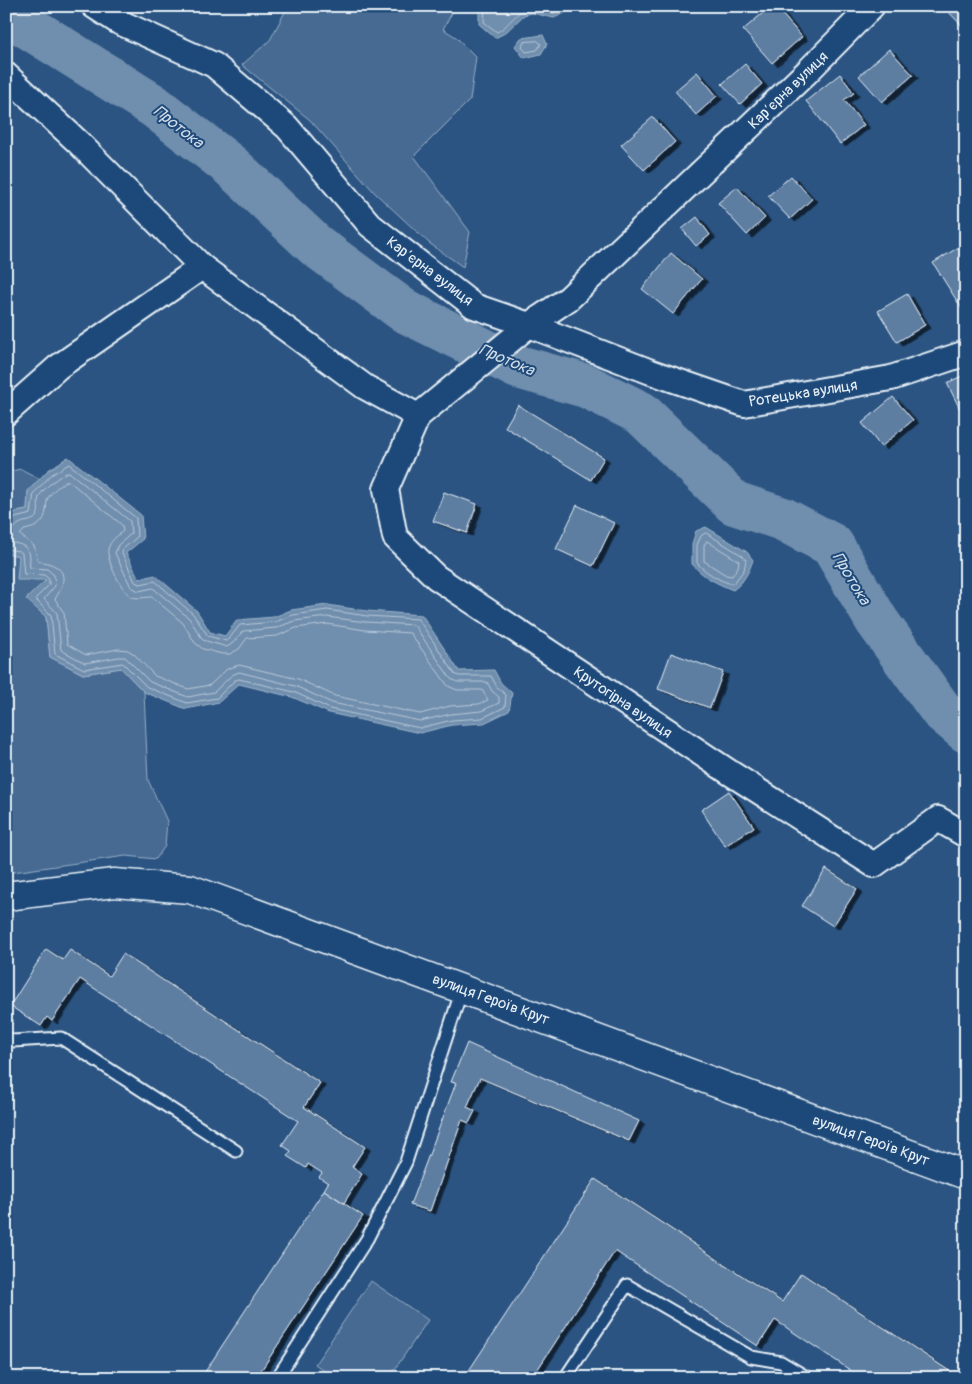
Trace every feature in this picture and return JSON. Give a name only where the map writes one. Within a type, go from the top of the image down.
[{"type":"street","name":"Карʼєрна вулиця","points":[[94,6],[118,21],[214,65],[287,127],[370,225],[474,306],[529,325],[568,299],[800,79],[872,6]]},
{"type":"street","points":[[6,75],[78,142],[202,267],[366,388],[418,416],[529,325]]},
{"type":"street","points":[[6,413],[58,367],[202,267]]},
{"type":"street","name":"Ротецька вулиця","points":[[529,325],[651,372],[744,404],[891,378],[966,353]]},
{"type":"street","name":"Крутогірна вулиця","points":[[418,416],[386,489],[395,537],[436,577],[732,774],[874,865],[938,818],[966,835]]},
{"type":"street","name":"вулиця Героїв Крут","points":[[6,896],[114,883],[190,889],[966,1175]]},
{"type":"lane","points":[[277,1378],[367,1238],[406,1162],[462,988]]},
{"type":"lane","points":[[6,1037],[13,1041],[61,1038],[236,1151]]},
{"type":"lane","points":[[565,1378],[627,1284],[751,1357],[781,1362],[808,1378]]},
{"type":"shaded area","points":[[288,6],[451,6],[453,11],[443,29],[456,37],[476,57],[470,100],[414,156],[470,232],[463,267],[429,243],[375,193],[310,120],[242,65],[270,40]]},
{"type":"shaded area","points":[[21,469],[40,479],[28,491],[27,510],[11,513],[6,525],[6,472]]},
{"type":"shaded area","points":[[6,553],[19,556],[47,580],[46,617],[50,657],[83,674],[121,668],[144,692],[148,780],[167,821],[165,846],[156,859],[126,856],[6,873]]},
{"type":"shaded area","points":[[371,1281],[428,1320],[389,1378],[334,1378],[315,1364]]},
{"type":"water","points":[[481,6],[572,6],[571,10],[554,18],[532,13],[524,15],[505,33],[495,38],[479,24],[479,9]]},
{"type":"water","points":[[543,35],[547,44],[541,54],[524,58],[515,46],[521,38]]},
{"type":"water","points":[[68,457],[141,515],[143,539],[126,553],[139,579],[155,575],[197,611],[210,632],[225,636],[237,620],[274,617],[291,610],[327,605],[367,611],[422,615],[459,671],[494,670],[501,683],[512,693],[509,711],[484,723],[452,725],[420,733],[329,713],[292,697],[239,684],[219,702],[186,709],[144,692],[121,668],[83,674],[50,657],[46,617],[26,599],[46,580],[17,580],[19,556],[6,553],[6,525],[11,513],[27,510],[28,491],[47,471]]},
{"type":"water","points":[[706,527],[747,552],[753,560],[746,576],[733,590],[711,580],[692,564],[692,544],[696,531]]},
{"type":"building","points":[[771,6],[775,6],[802,37],[772,63],[743,30]]},
{"type":"building","points":[[943,6],[966,6],[966,30]]},
{"type":"building","points":[[889,49],[913,75],[882,102],[859,76]]},
{"type":"building","points":[[745,64],[762,84],[740,104],[722,84]]},
{"type":"building","points":[[697,72],[717,96],[696,115],[675,91]]},
{"type":"building","points":[[840,74],[854,93],[844,100],[864,125],[840,144],[806,101]]},
{"type":"building","points":[[653,117],[675,142],[644,170],[621,145]]},
{"type":"building","points":[[791,176],[812,199],[790,219],[768,196]]},
{"type":"building","points":[[737,187],[765,218],[747,235],[718,203]]},
{"type":"building","points":[[697,217],[710,235],[696,246],[682,229]]},
{"type":"building","points":[[964,244],[966,247],[966,311],[964,312],[933,263]]},
{"type":"building","points":[[671,253],[702,279],[673,314],[642,289]]},
{"type":"building","points":[[907,294],[925,325],[897,342],[878,311]]},
{"type":"building","points":[[966,374],[966,407],[960,409],[947,383]]},
{"type":"building","points":[[893,397],[913,420],[881,447],[862,423]]},
{"type":"building","points":[[518,405],[604,458],[591,480],[505,427]]},
{"type":"building","points":[[444,492],[477,504],[467,533],[433,521]]},
{"type":"building","points":[[577,505],[614,523],[593,566],[556,549]]},
{"type":"building","points":[[671,653],[723,672],[710,708],[658,689]]},
{"type":"building","points":[[729,791],[754,827],[725,846],[701,810]]},
{"type":"building","points":[[826,869],[857,889],[833,926],[802,906]]},
{"type":"building","points":[[46,949],[63,960],[70,950],[109,976],[123,954],[320,1083],[304,1107],[365,1147],[352,1167],[362,1174],[344,1203],[324,1190],[328,1183],[319,1177],[322,1173],[308,1164],[306,1168],[287,1156],[291,1151],[282,1145],[298,1121],[80,979],[52,1021],[47,1017],[41,1026],[10,1006]]},
{"type":"building","points":[[467,1043],[639,1121],[629,1141],[480,1078],[467,1107],[475,1111],[469,1123],[462,1120],[430,1211],[410,1205],[456,1083],[451,1082]]},
{"type":"building","points":[[595,1179],[782,1302],[801,1273],[960,1378],[862,1378],[775,1320],[758,1346],[615,1251],[532,1378],[464,1378]]},
{"type":"building","points":[[324,1190],[363,1216],[256,1378],[201,1378]]},
{"type":"waterway","name":"Протока","points":[[6,13],[154,106],[231,166],[315,245],[403,310],[518,367],[586,386],[641,413],[734,503],[783,519],[832,545],[877,621],[941,710],[966,731]]}]
